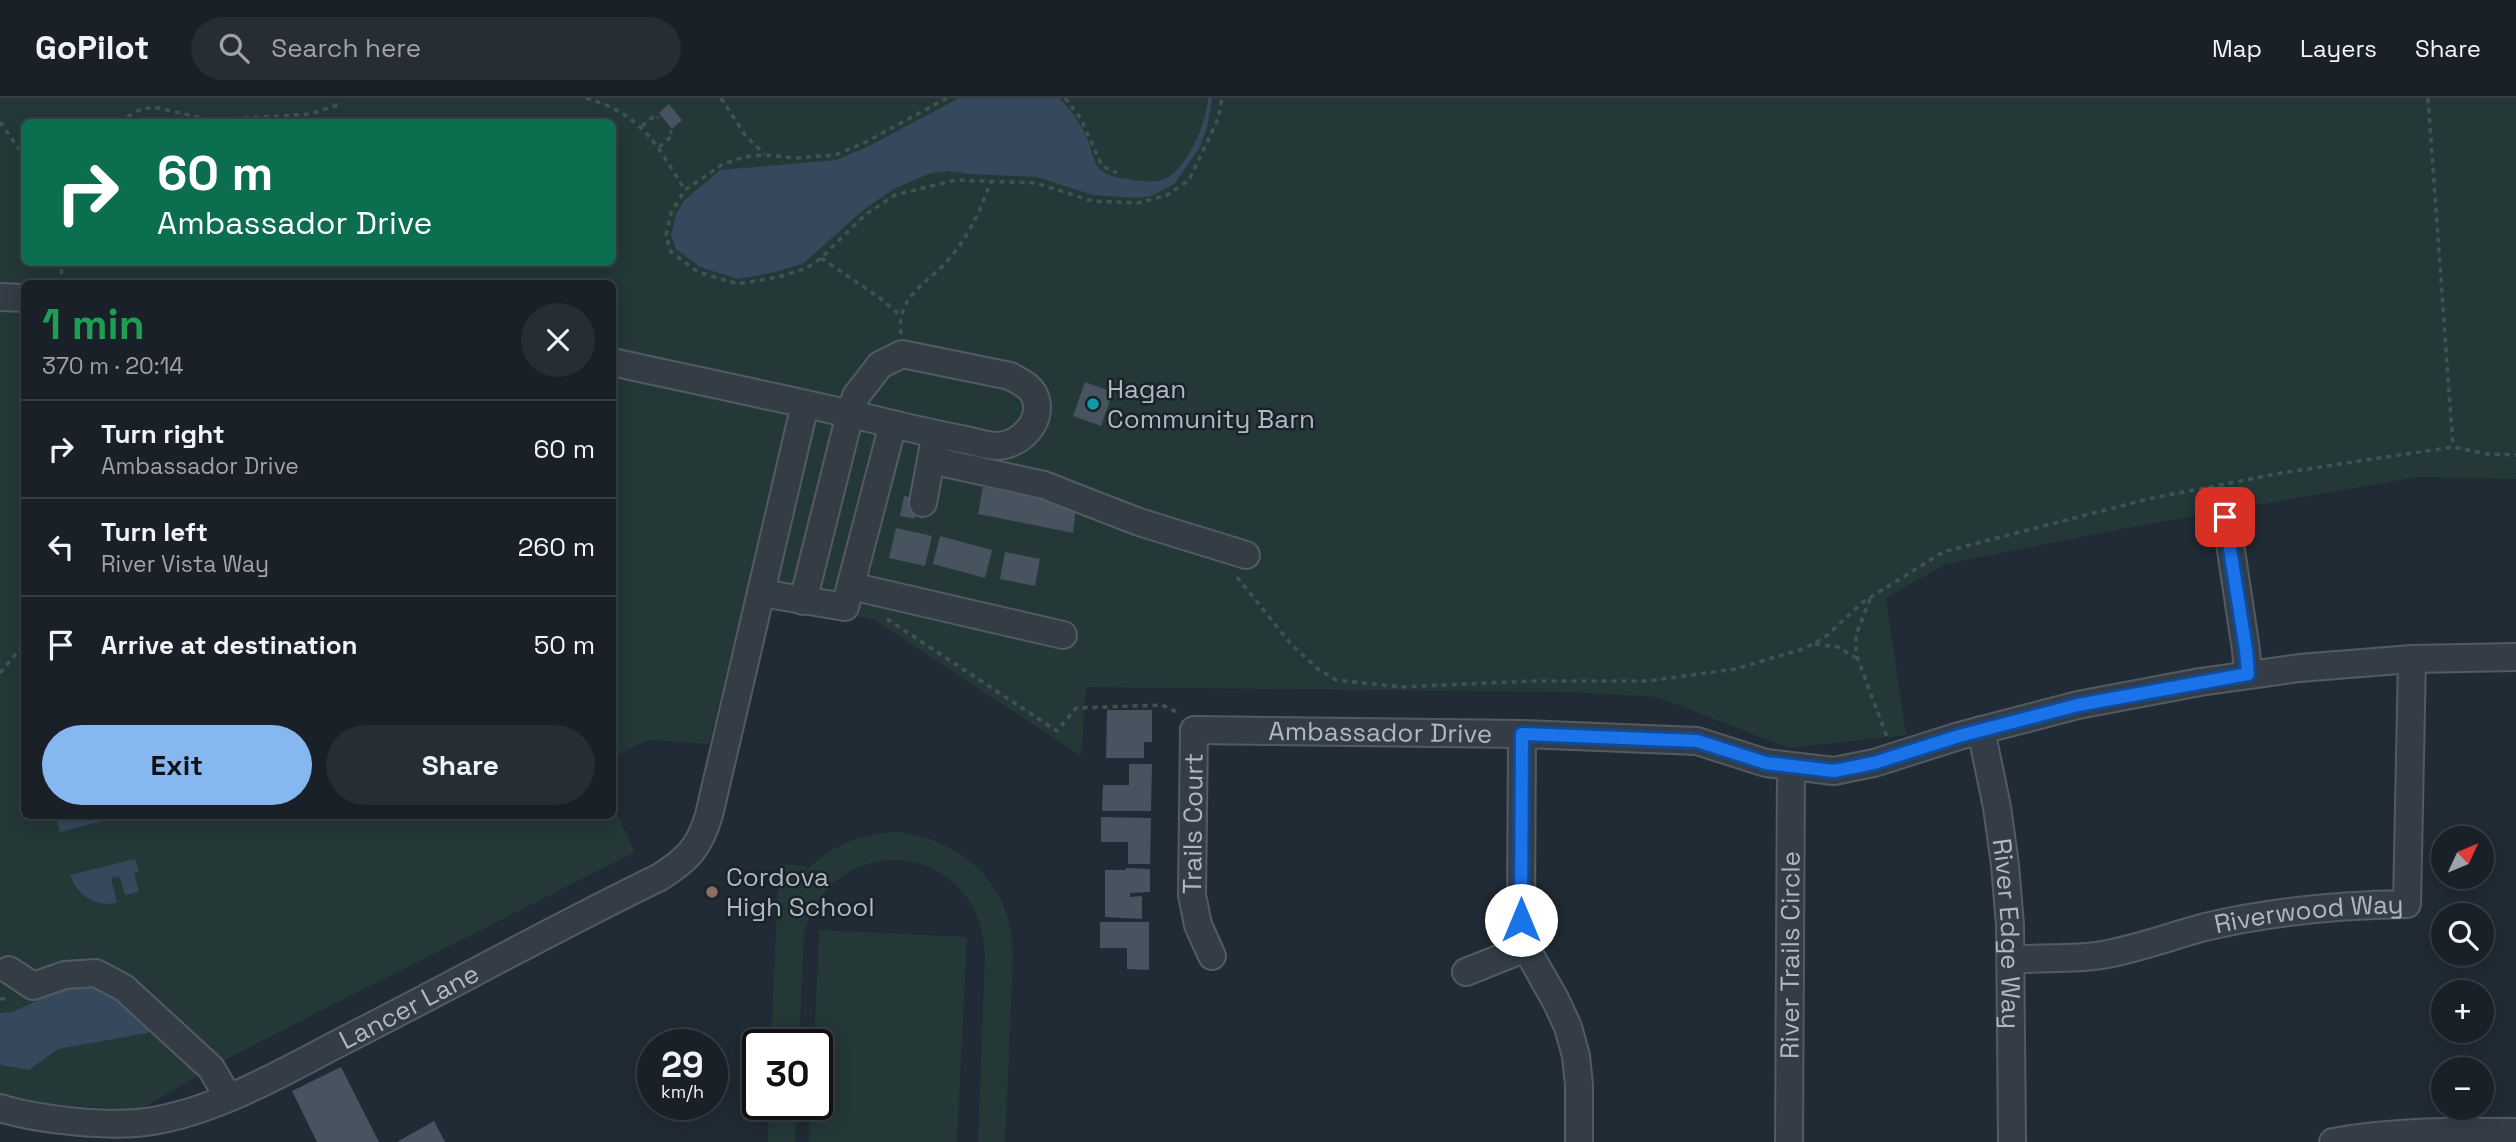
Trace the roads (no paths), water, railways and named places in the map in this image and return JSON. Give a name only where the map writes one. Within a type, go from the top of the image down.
[{"type":"street","points":[[0,297],[21,298]]},
{"type":"street","points":[[616,363],[850,414],[935,434],[996,446],[1012,443],[1024,436],[1038,415],[1034,392],[1010,376],[902,354],[880,365],[856,396],[850,414],[803,601]]},
{"type":"street","name":"Lancer Lane","points":[[0,1108],[24,1116],[116,1123],[152,1121],[228,1097],[255,1086],[660,877],[692,854],[703,835],[805,404]]},
{"type":"street","points":[[848,597],[893,424]]},
{"type":"street","points":[[923,503],[935,434]]},
{"type":"street","points":[[931,460],[1044,485],[1239,563]]},
{"type":"street","points":[[2225,517],[2248,674]]},
{"type":"street","points":[[761,593],[803,601],[848,597],[1063,635]]},
{"type":"street","name":"Ambassador Drive","points":[[1194,730],[1522,734],[1697,741],[1766,763],[1834,771],[1864,766],[1981,730],[2078,705],[2248,674],[2412,659],[2516,657]]},
{"type":"street","name":"Riverwood Way","points":[[2011,960],[2063,960],[2105,955],[2205,927],[2312,908],[2407,904],[2412,659]]},
{"type":"street","name":"Trails Court","points":[[1194,730],[1192,895],[1198,925],[1212,956]]},
{"type":"street","name":"River Edge Way","points":[[1981,730],[2006,865],[2011,960],[2012,1142]]},
{"type":"street","points":[[1522,734],[1521,920],[1526,948],[1556,1000],[1568,1027],[1576,1056],[1579,1142]]},
{"type":"street","name":"River Trails Circle","points":[[1789,1142],[1791,768]]},
{"type":"street","points":[[1466,972],[1526,948]]},
{"type":"street","points":[[9,970],[33,986],[65,975],[96,973],[124,988],[211,1068],[228,1097]]},
{"type":"street","points":[[2333,1142],[2399,1132],[2516,1132]]},
{"type":"water","points":[[959,98],[1059,98],[1081,127],[1102,171],[1117,177],[1149,182],[1162,180],[1179,168],[1194,145],[1204,120],[1208,98],[1212,98],[1207,128],[1199,149],[1174,184],[1152,196],[1137,198],[1093,195],[1037,177],[948,171],[928,174],[892,190],[862,211],[804,263],[776,272],[738,279],[700,267],[676,249],[671,235],[676,215],[684,201],[720,170],[836,160],[869,146]]},
{"type":"water","points":[[57,819],[110,819],[60,832]]},
{"type":"water","points":[[135,859],[139,872],[134,873],[139,892],[125,895],[119,876],[111,878],[117,903],[102,903],[88,898],[78,889],[70,875]]},
{"type":"water","points":[[76,983],[99,984],[154,1029],[147,1033],[58,1049],[29,1070],[0,1065],[0,1013],[12,1012]]},
{"type":"place","name":"Hagan Community Barn","points":[[1093,404]]},
{"type":"place","name":"Cordova High School","points":[[712,892]]}]
